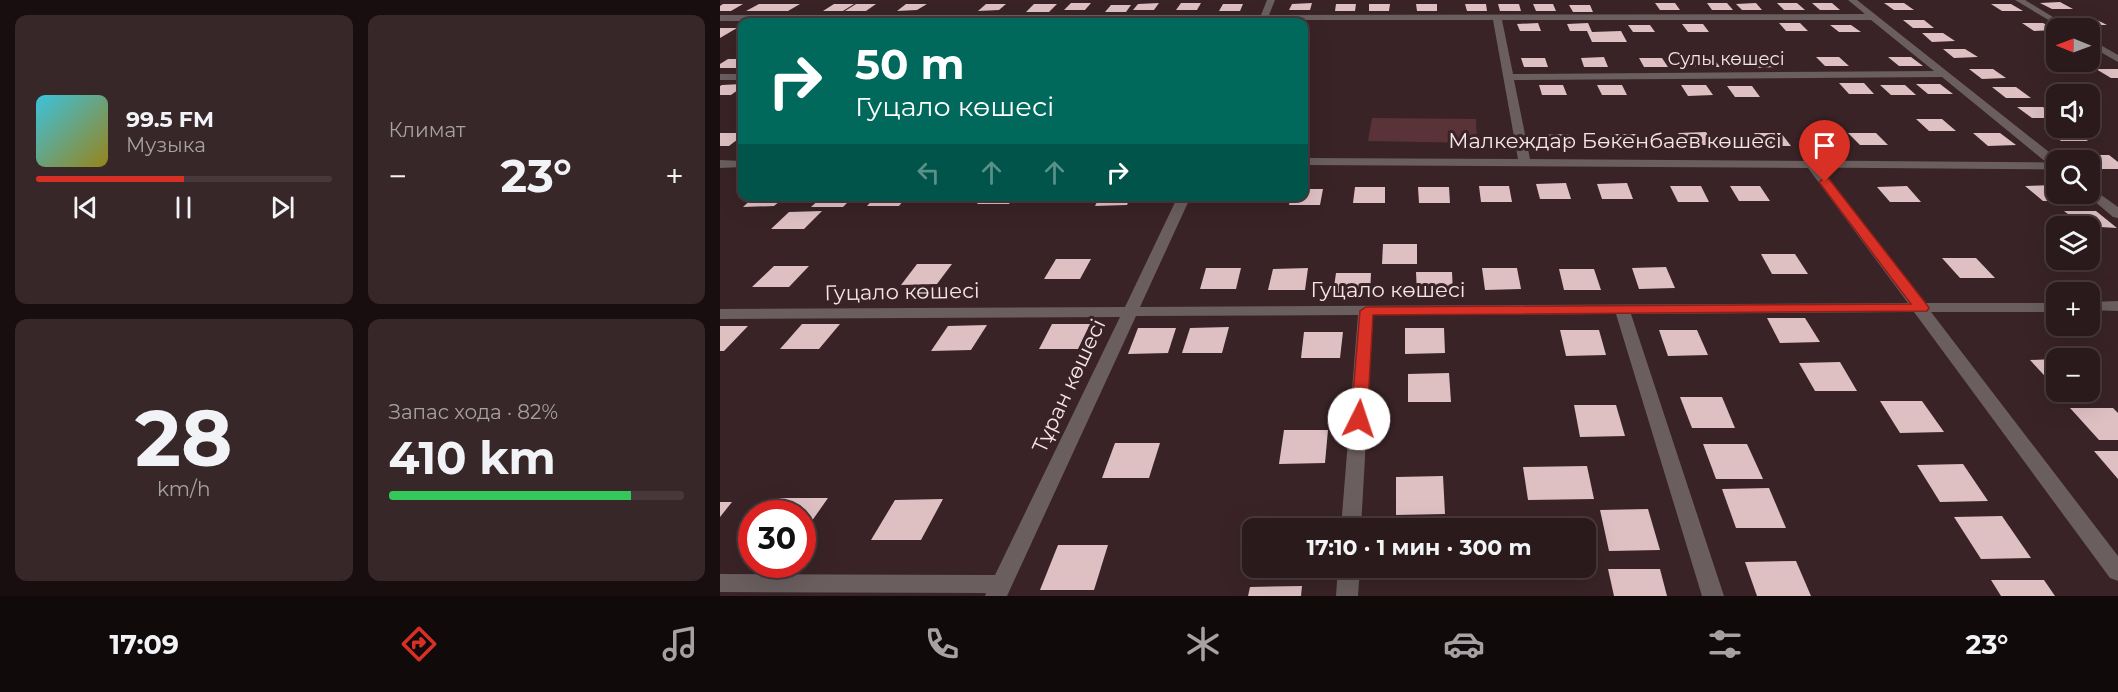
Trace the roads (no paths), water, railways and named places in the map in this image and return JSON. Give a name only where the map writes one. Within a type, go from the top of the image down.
[{"type":"street","points":[[1263,18],[1271,0]]},
{"type":"street","points":[[1852,0],[2046,157]]},
{"type":"street","points":[[2019,0],[2050,18]]},
{"type":"street","points":[[1497,17],[1525,164]]},
{"type":"street","points":[[1308,19],[1873,17]]},
{"type":"street","points":[[720,18],[738,18]]},
{"type":"street","points":[[2100,48],[2118,59]]},
{"type":"street","name":"Сулы көшесі","points":[[1508,77],[1944,74]]},
{"type":"street","points":[[720,77],[738,77]]},
{"type":"street","name":"Малкеждар Бөкенбаев көшесі","points":[[1308,162],[1811,164],[1922,308],[2118,572]]},
{"type":"street","points":[[720,164],[738,164]]},
{"type":"street","points":[[2100,199],[2118,214]]},
{"type":"street","name":"Тұран көшесі","points":[[999,590],[1183,201]]},
{"type":"street","points":[[2100,306],[2118,306]]},
{"type":"street","name":"Гуцало көшесі","points":[[720,314],[2046,307]]},
{"type":"street","points":[[1622,310],[1713,596]]},
{"type":"street","points":[[1353,518],[1366,311]]},
{"type":"street","points":[[1347,596],[1348,578]]},
{"type":"street","points":[[720,583],[999,590]]},
{"type":"lane","points":[[1811,164],[2046,165]]}]
